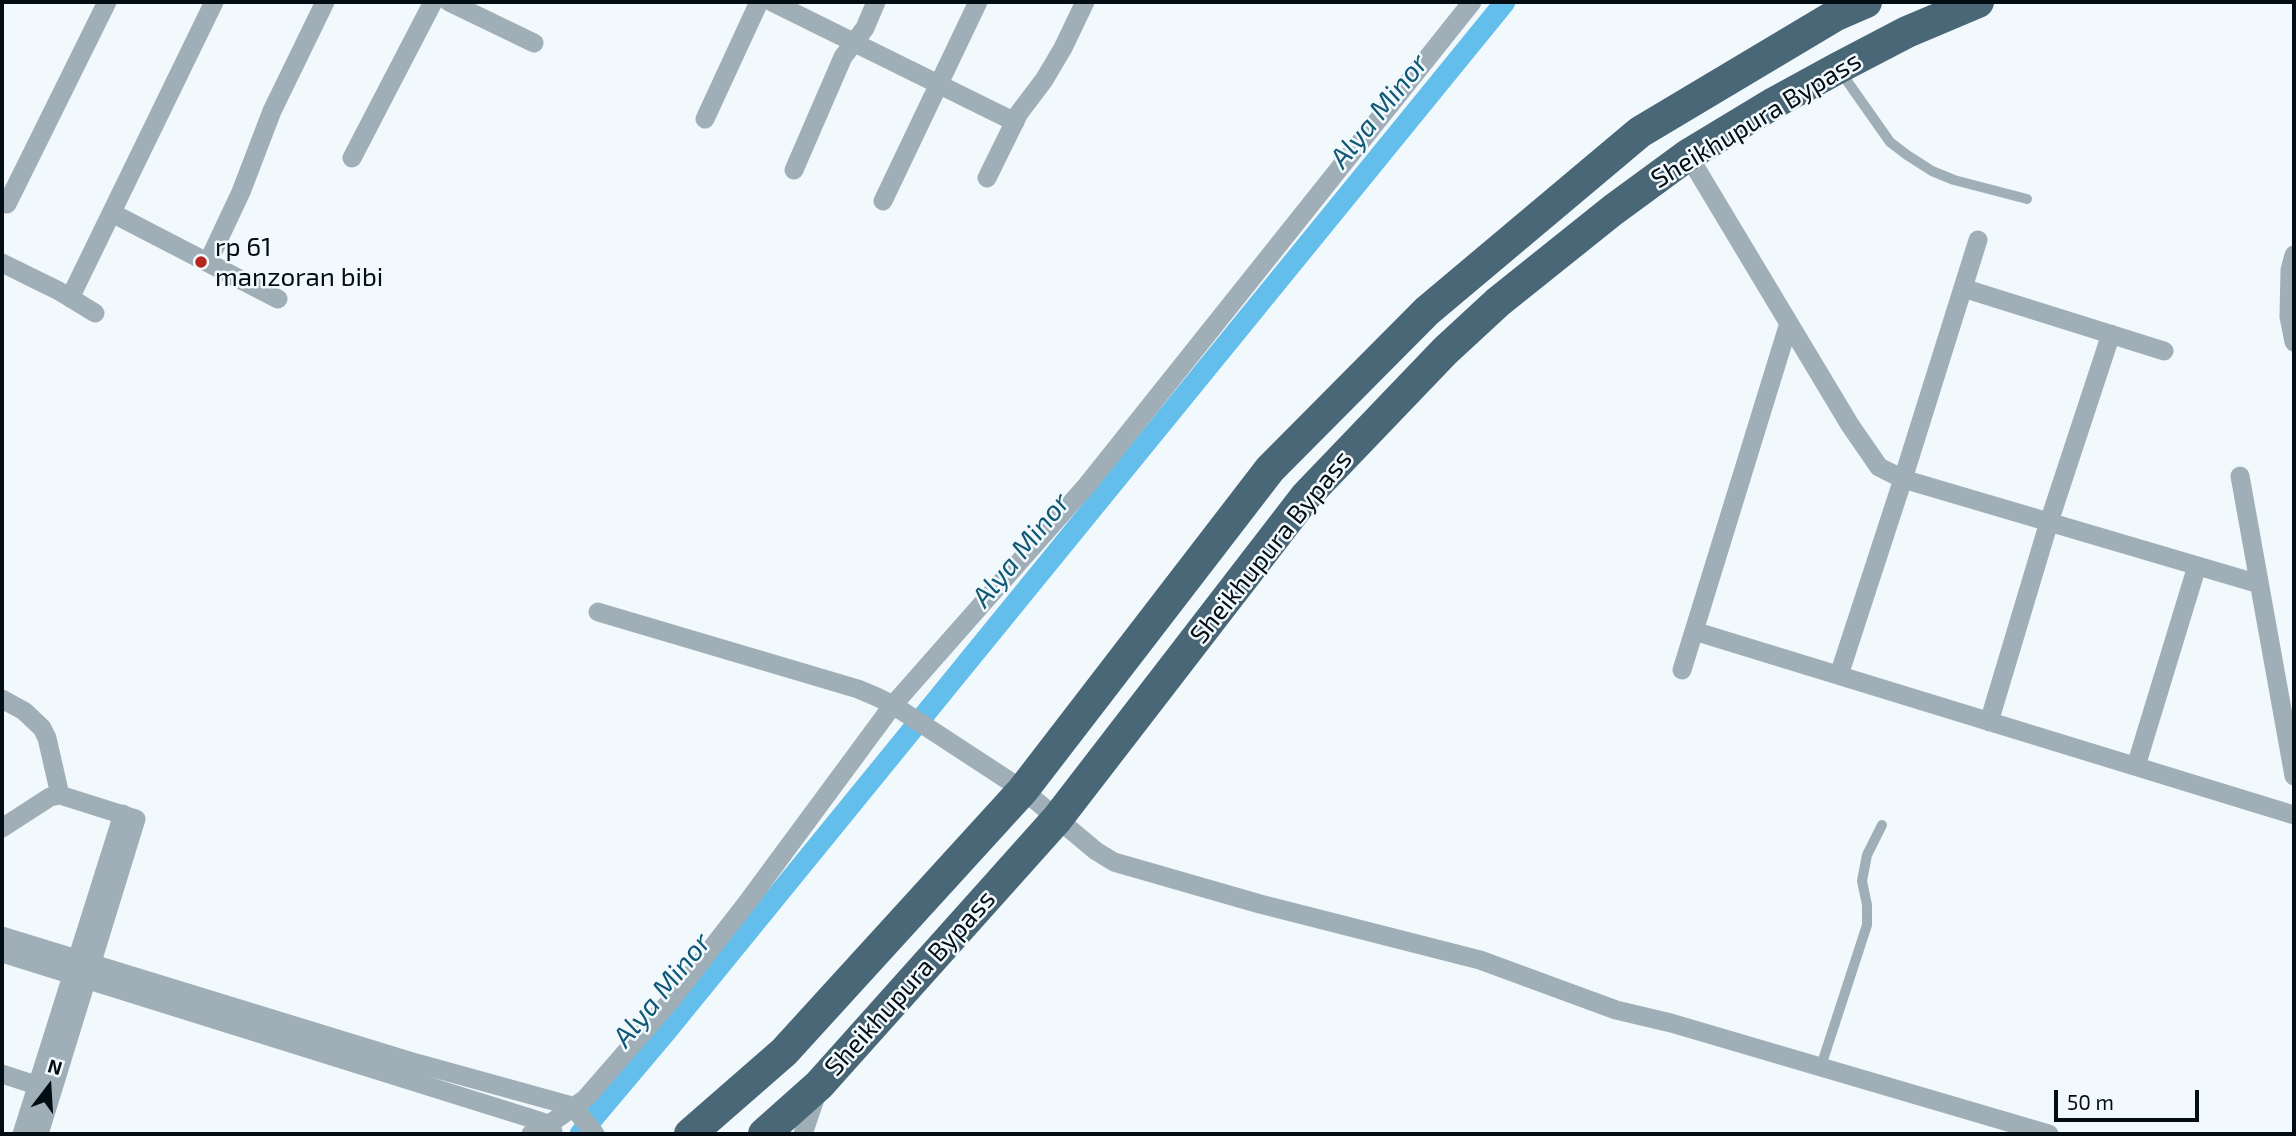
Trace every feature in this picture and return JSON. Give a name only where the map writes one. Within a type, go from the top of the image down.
[{"type":"highway","name":"Sheikhupura Bypass","points":[[690,1134],[784,1052],[1023,790],[1270,469],[1427,311],[1640,132],[1836,15],[1866,2]]},
{"type":"highway","name":"Sheikhupura Bypass","points":[[764,1134],[819,1085],[1057,819],[1297,506],[1445,351],[1498,302],[1613,210],[1688,155],[1838,68],[1907,32],[1978,2]]},
{"type":"street","points":[[7,204],[107,2]]},
{"type":"street","points":[[70,298],[215,2]]},
{"type":"street","points":[[208,262],[241,192],[272,111],[325,2]]},
{"type":"street","points":[[352,158],[433,2]]},
{"type":"street","points":[[449,2],[534,43]]},
{"type":"street","points":[[705,119],[759,2]]},
{"type":"street","points":[[772,2],[1015,122]]},
{"type":"street","points":[[794,170],[843,57],[865,28],[876,2]]},
{"type":"street","points":[[883,201],[978,2]]},
{"type":"street","points":[[987,178],[1015,122],[1063,48],[1085,2]]},
{"type":"street","points":[[586,1123],[585,1099],[672,999],[893,705],[1087,485],[1472,2]]},
{"type":"street","points":[[1688,155],[1879,467],[1903,479],[2259,584]]},
{"type":"street","points":[[112,213],[278,299]]},
{"type":"street","points":[[1839,675],[1978,240]]},
{"type":"street","points":[[2294,255],[2290,270],[2289,305],[2294,342]]},
{"type":"street","points":[[2,263],[96,313]]},
{"type":"street","points":[[1963,288],[2164,351]]},
{"type":"street","points":[[1682,670],[1789,323]]},
{"type":"street","points":[[1989,722],[2049,522],[2111,334]]},
{"type":"street","points":[[2241,477],[2294,776]]},
{"type":"street","points":[[2136,766],[2197,565]]},
{"type":"street","points":[[598,612],[858,689],[893,705],[1023,790],[1096,851],[1114,862],[1260,904],[1479,960],[1616,1010],[1671,1023],[2049,1134]]},
{"type":"street","points":[[1694,631],[2294,815]]},
{"type":"street","points":[[2,698],[24,711],[42,727],[60,795]]},
{"type":"street","points":[[2,828],[50,797],[60,795],[136,819],[81,969],[45,1088],[39,1134]]},
{"type":"street","points":[[2,936],[81,969],[530,1118],[545,1131],[586,1123]]},
{"type":"street","points":[[2,953],[81,969],[563,1103],[586,1123]]},
{"type":"street","points":[[2,1074],[45,1088]]},
{"type":"street","points":[[803,1134],[819,1085]]},
{"type":"street","points":[[22,1134],[45,1088]]},
{"type":"lane","points":[[1838,68],[1890,142],[1907,156],[1954,180],[2027,199]]},
{"type":"lane","points":[[1821,1066],[1867,925],[1867,905],[1862,881],[1867,855],[1882,825]]},
{"type":"waterway","name":"Alya Minor","points":[[580,1134],[1505,2]]},
{"type":"place","name":"rp 61 manzoran bibi","points":[[201,262]]}]
